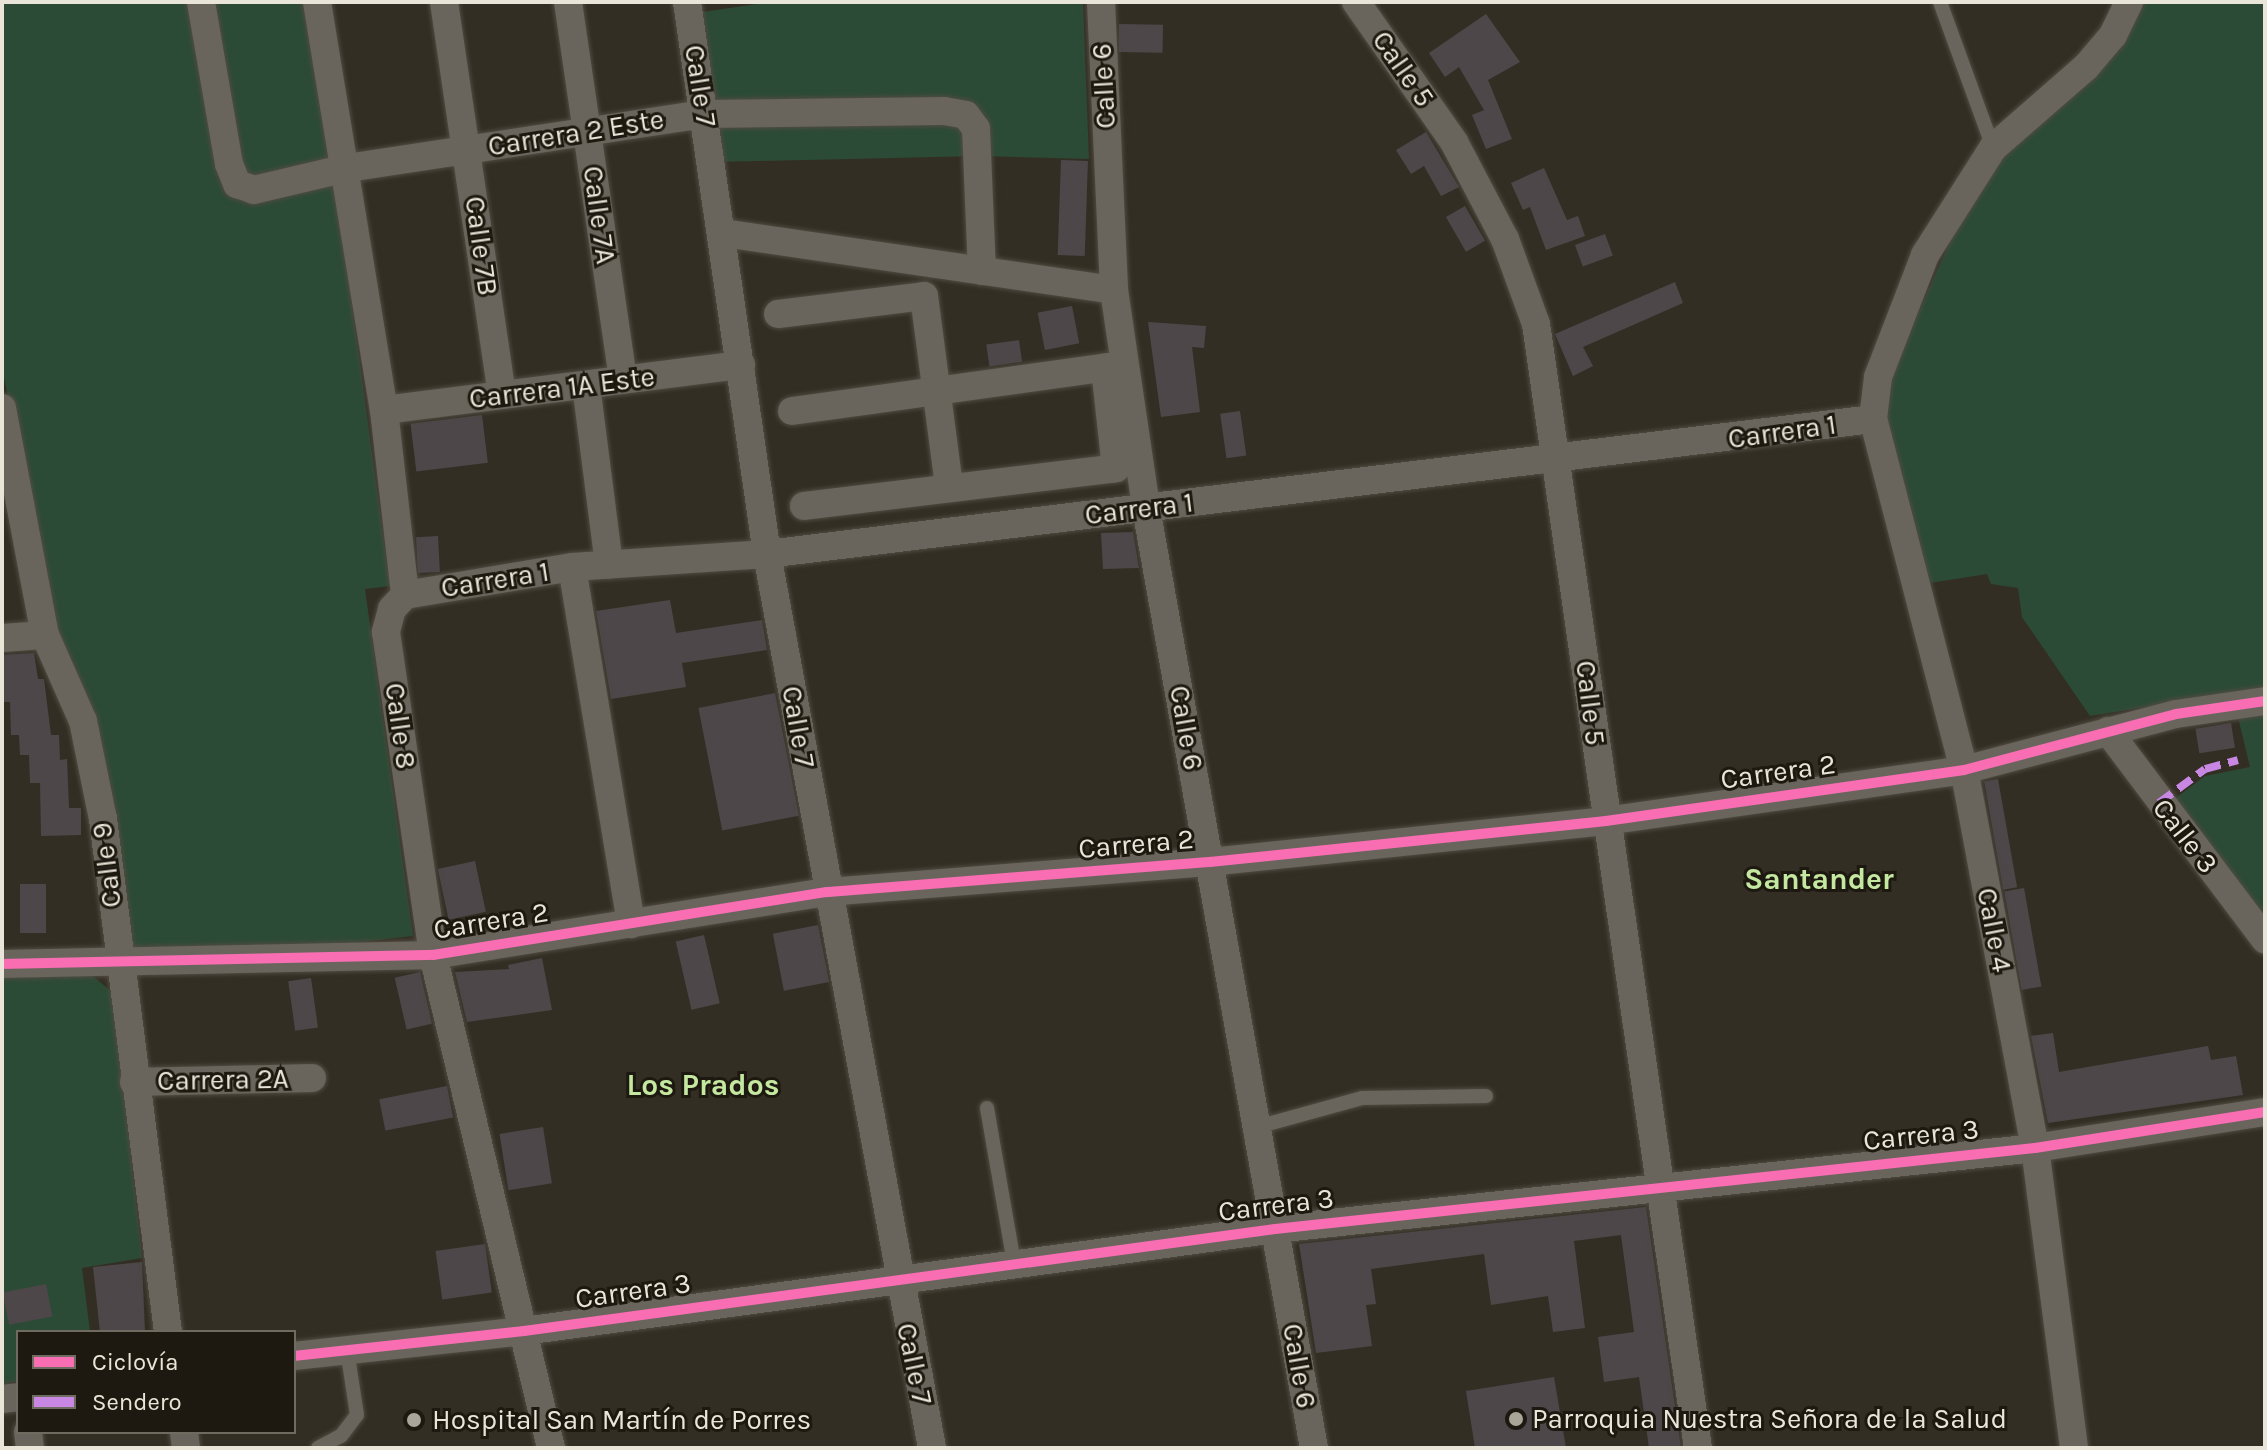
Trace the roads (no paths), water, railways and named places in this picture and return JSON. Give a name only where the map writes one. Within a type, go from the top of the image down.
[{"type":"street","points":[[317,2],[347,168],[384,410],[405,595]]},
{"type":"street","name":"Calle 7B","points":[[444,2],[502,395]]},
{"type":"street","name":"Calle 7A","points":[[568,2],[623,380]]},
{"type":"street","name":"Calle 7","points":[[687,2],[723,233],[767,554],[896,1277],[932,1448]]},
{"type":"street","name":"Calle 6","points":[[1101,2],[1115,366],[1146,508],[1314,1448]]},
{"type":"street","name":"Calle 5","points":[[1356,2],[1454,142],[1505,239],[1536,324],[1559,461],[1606,821],[1698,1448]]},
{"type":"street","points":[[1873,419],[1878,377],[1925,255],[1993,148],[2086,67],[2113,35],[2129,2]]},
{"type":"street","name":"Carrera 2 Este","points":[[206,3],[229,164],[237,184],[254,190],[347,168],[704,114],[966,115],[976,129],[982,271]]},
{"type":"street","points":[[723,233],[1114,290]]},
{"type":"street","points":[[778,314],[924,296],[949,486]]},
{"type":"street","name":"Carrera 1A Este","points":[[384,410],[741,365]]},
{"type":"street","points":[[792,411],[1115,366],[1116,468],[804,506]]},
{"type":"street","points":[[586,385],[609,565]]},
{"type":"street","name":"Calle 9","points":[[2,408],[45,635],[83,721],[103,819],[119,965],[168,1330]]},
{"type":"street","name":"Carrera 1","points":[[405,595],[572,567],[767,554],[1559,461],[1873,419]]},
{"type":"street","name":"Calle 4","points":[[1873,419],[1964,770],[2035,1148],[2074,1448]]},
{"type":"street","points":[[572,567],[631,924]]},
{"type":"street","name":"Calle 8","points":[[405,595],[392,609],[386,632],[433,955],[551,1448]]},
{"type":"street","points":[[2,638],[45,635]]},
{"type":"street","name":"Carrera 2","points":[[2,964],[119,965],[433,955],[827,892],[1210,862],[1606,821],[1964,770],[2108,731],[2265,701]]},
{"type":"street","name":"Calle 3","points":[[2108,731],[2265,939]]},
{"type":"street","name":"Carrera 2A","points":[[134,1082],[312,1078]]},
{"type":"street","name":"Carrera 3","points":[[296,1356],[524,1331],[896,1277],[1275,1229],[2035,1148],[2265,1112]]},
{"type":"lane","points":[[1940,2],[1993,148]]},
{"type":"lane","points":[[1257,1127],[1362,1098],[1486,1096]]},
{"type":"lane","points":[[987,1108],[1014,1263]]},
{"type":"lane","points":[[318,1448],[341,1436],[357,1415],[347,1350]]},
{"type":"place","name":"Parroquia Nuestra Señora de la Salud","points":[[1516,1419]]},
{"type":"place","name":"Hospital San Martín de Porres","points":[[414,1420]]},
{"type":"district","name":"Santander","points":[[1819,879]]},
{"type":"district","name":"Los Prados","points":[[703,1085]]}]
